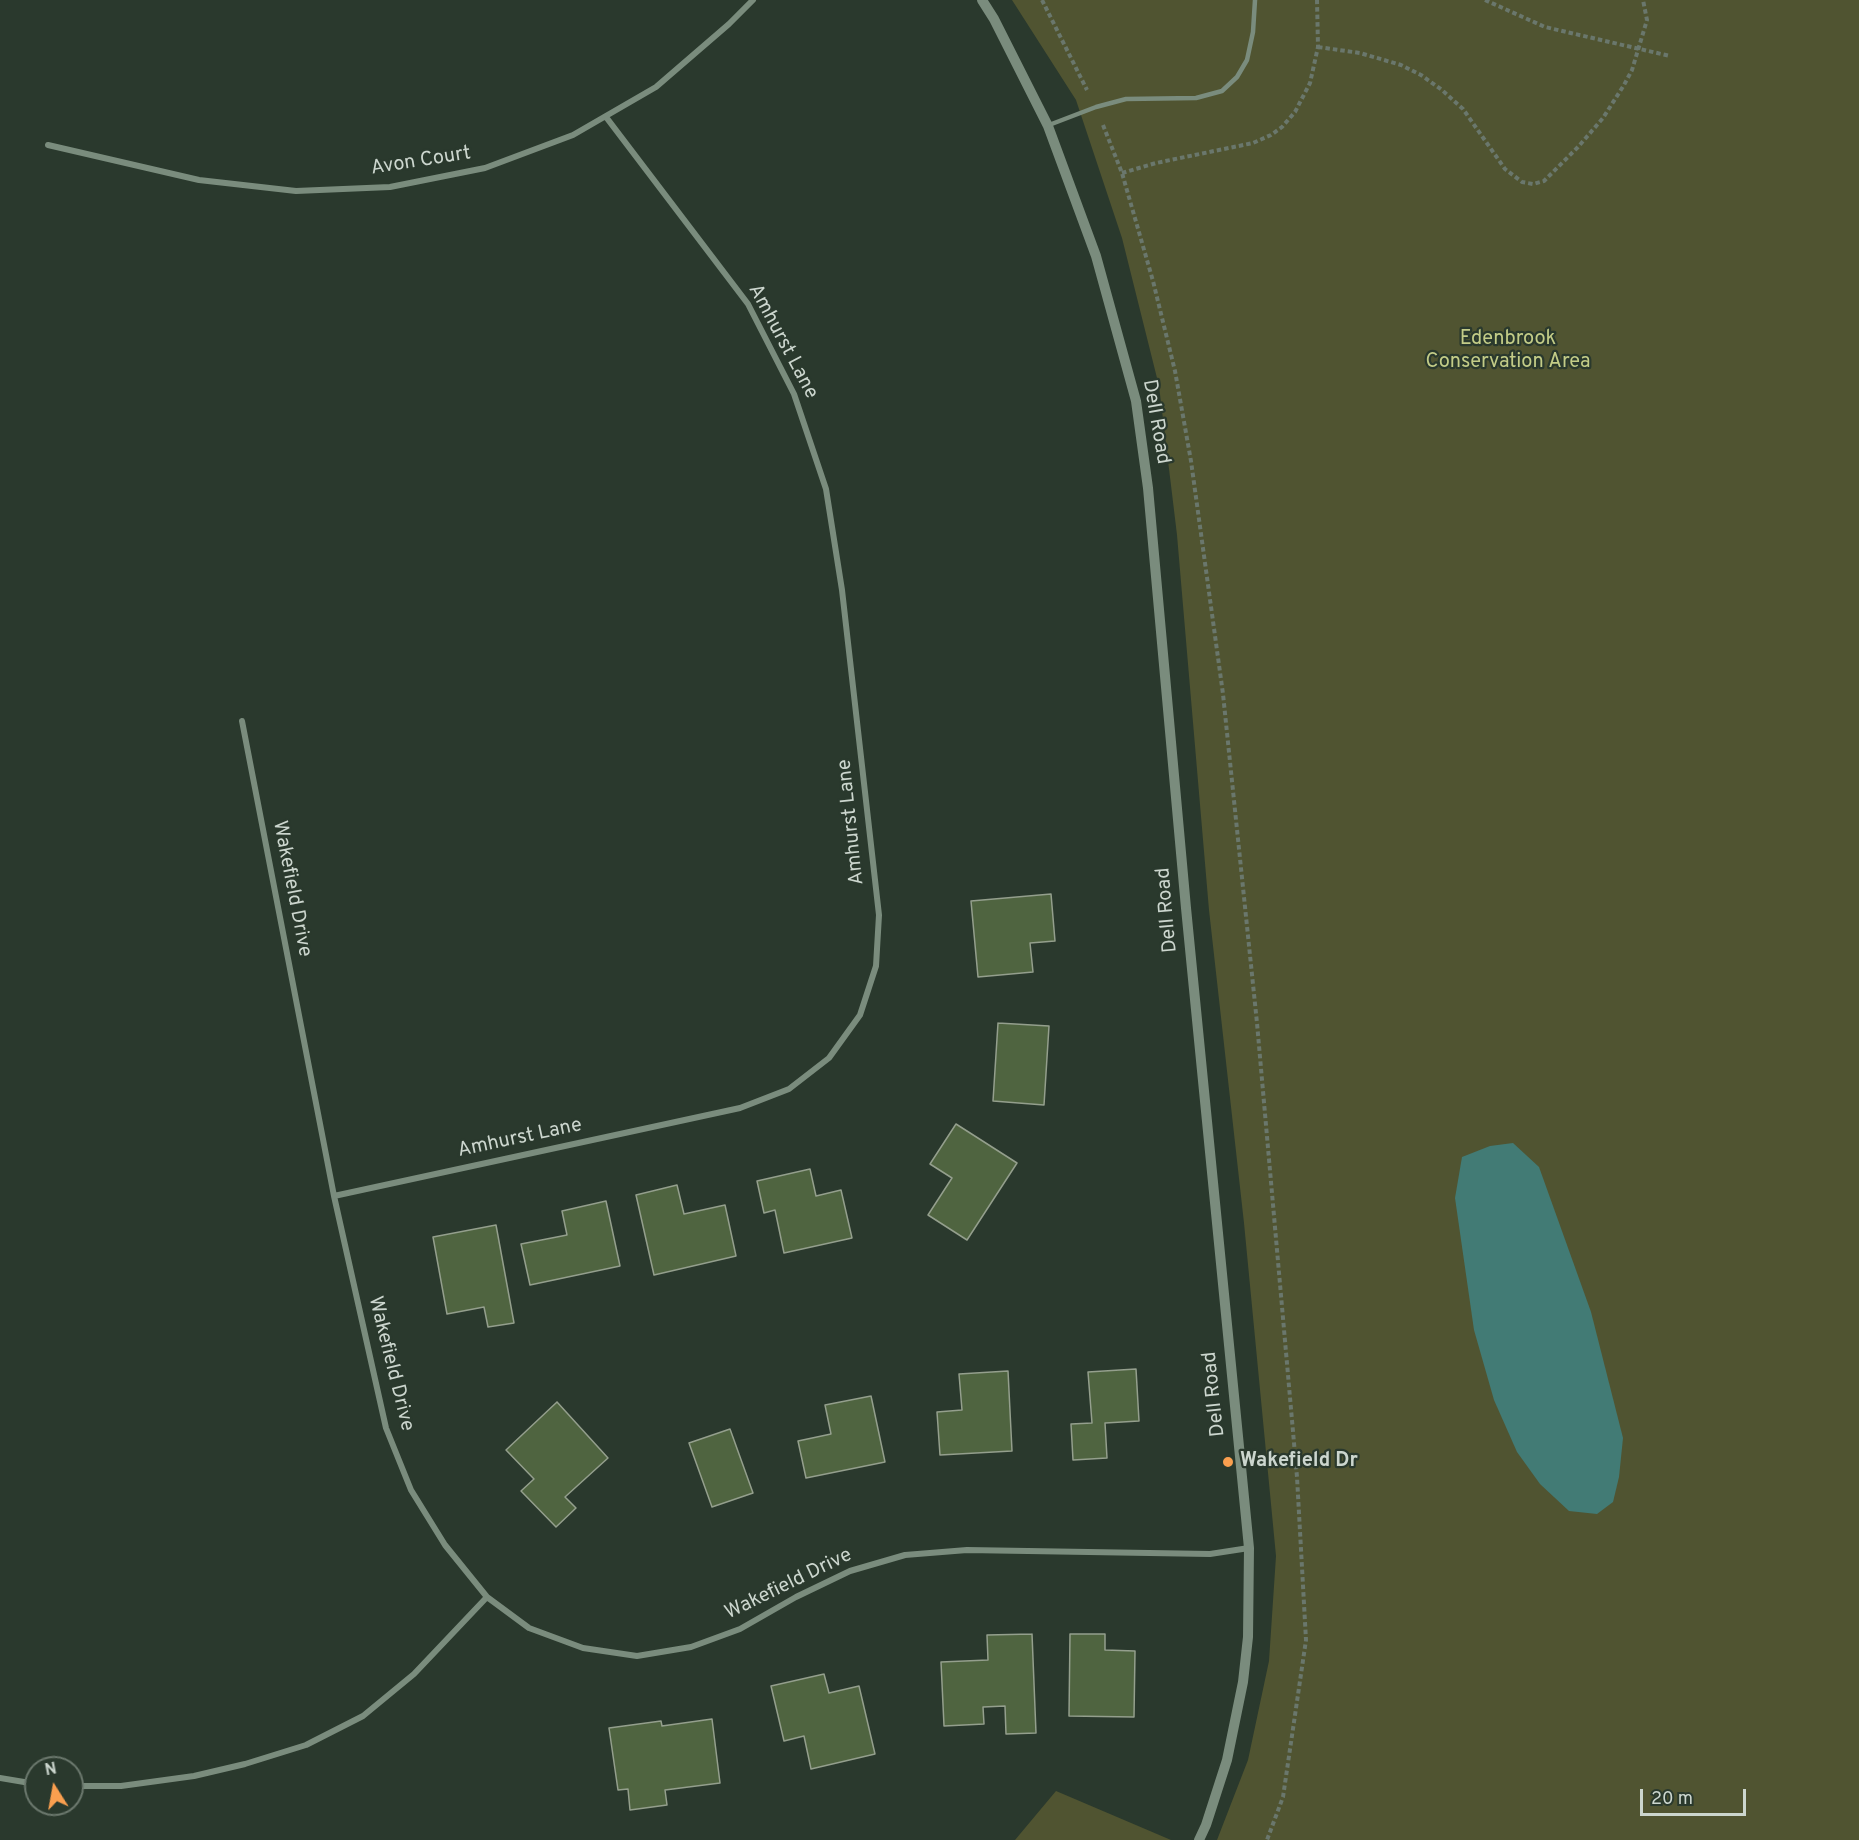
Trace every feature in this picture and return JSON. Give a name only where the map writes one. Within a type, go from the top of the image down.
[{"type":"street","name":"Avon Court","points":[[48,145],[199,180],[296,191],[390,187],[485,168],[573,135],[656,87],[729,24],[753,0]]},
{"type":"street","name":"Dell Road","points":[[982,0],[994,19],[1048,126],[1096,256],[1136,401],[1145,466],[1249,1548],[1248,1637],[1243,1682],[1227,1760],[1206,1825],[1198,1840]]},
{"type":"street","name":"Amhurst Lane","points":[[334,1196],[740,1108],[789,1089],[828,1058],[860,1015],[876,966],[879,915],[842,590],[826,489],[794,394],[748,304],[606,117]]},
{"type":"street","name":"Wakefield Drive","points":[[242,721],[334,1196],[386,1428],[411,1490],[445,1545],[487,1597],[530,1628],[583,1648],[637,1656],[701,1644],[740,1629],[796,1597],[850,1571],[905,1555],[967,1550],[1210,1554],[1249,1548]]},
{"type":"street","points":[[84,1786],[121,1786],[194,1776],[245,1764],[306,1745],[363,1716],[414,1674],[487,1597]]},
{"type":"street","points":[[0,1778],[24,1782]]},
{"type":"lane","points":[[1048,126],[1096,107],[1126,99],[1196,98],[1222,91],[1237,76],[1247,60],[1253,32],[1255,0]]},
{"type":"path","points":[[1042,0],[1096,107],[1122,173],[1153,281],[1175,371],[1191,461],[1221,683],[1257,1023],[1296,1466],[1306,1640],[1283,1797],[1267,1840]]},
{"type":"path","points":[[1122,173],[1156,163],[1253,143],[1282,127],[1301,101],[1310,83],[1318,47],[1317,0]]},
{"type":"path","points":[[1485,0],[1545,27],[1670,56]]},
{"type":"path","points":[[1318,47],[1360,53],[1401,65],[1421,75],[1442,90],[1462,109],[1505,170],[1522,182],[1533,184],[1544,181],[1578,147],[1603,118],[1632,70],[1637,47],[1647,20],[1643,0]]},
{"type":"green space","name":"Edenbrook Conservation Area","points":[[1012,0],[1859,0],[1859,1840],[1217,1840],[1248,1760],[1269,1661],[1276,1556],[1244,1223],[1209,910],[1177,535],[1159,386],[1122,238],[1076,100]]},
{"type":"green space","points":[[1056,1791],[1171,1840],[1015,1840]]},
{"type":"water","points":[[1513,1143],[1539,1167],[1591,1312],[1623,1438],[1619,1477],[1613,1502],[1597,1514],[1569,1511],[1540,1484],[1517,1452],[1494,1400],[1474,1330],[1455,1198],[1462,1157],[1490,1146]]},
{"type":"building","points":[[1051,894],[1055,941],[1030,943],[1033,972],[978,977],[971,901]]},
{"type":"building","points":[[998,1023],[1049,1026],[1044,1105],[993,1101]]},
{"type":"building","points":[[956,1124],[1017,1163],[967,1240],[928,1215],[952,1178],[930,1164]]},
{"type":"building","points":[[810,1169],[816,1196],[841,1190],[852,1238],[784,1253],[775,1210],[764,1213],[757,1181]]},
{"type":"building","points":[[677,1185],[684,1214],[725,1205],[736,1256],[654,1275],[636,1195]]},
{"type":"building","points":[[606,1201],[620,1266],[530,1285],[521,1244],[567,1235],[562,1211]]},
{"type":"building","points":[[496,1225],[514,1323],[488,1327],[484,1307],[447,1314],[433,1237]]},
{"type":"building","points":[[1136,1369],[1139,1421],[1105,1423],[1107,1458],[1073,1460],[1071,1424],[1092,1423],[1088,1372]]},
{"type":"building","points":[[1008,1371],[1012,1451],[940,1455],[937,1412],[962,1410],[959,1374]]},
{"type":"building","points":[[871,1396],[885,1462],[806,1478],[798,1441],[831,1434],[825,1405]]},
{"type":"building","points":[[557,1402],[608,1458],[565,1497],[576,1508],[556,1527],[521,1491],[534,1479],[506,1450]]},
{"type":"building","points":[[730,1429],[753,1493],[712,1507],[689,1443]]},
{"type":"building","points":[[1032,1634],[1036,1733],[1006,1734],[1005,1706],[983,1707],[984,1724],[944,1726],[941,1662],[988,1660],[987,1635]]},
{"type":"building","points":[[1070,1634],[1105,1634],[1105,1650],[1135,1651],[1134,1717],[1069,1716]]},
{"type":"building","points":[[824,1674],[829,1693],[859,1686],[875,1754],[811,1769],[804,1736],[784,1741],[771,1686]]},
{"type":"building","points":[[712,1719],[720,1783],[665,1790],[667,1805],[630,1810],[628,1789],[618,1790],[609,1728],[661,1721],[662,1726]]},
{"type":"place","name":"Wakefield Dr","points":[[1228,1462]]}]
